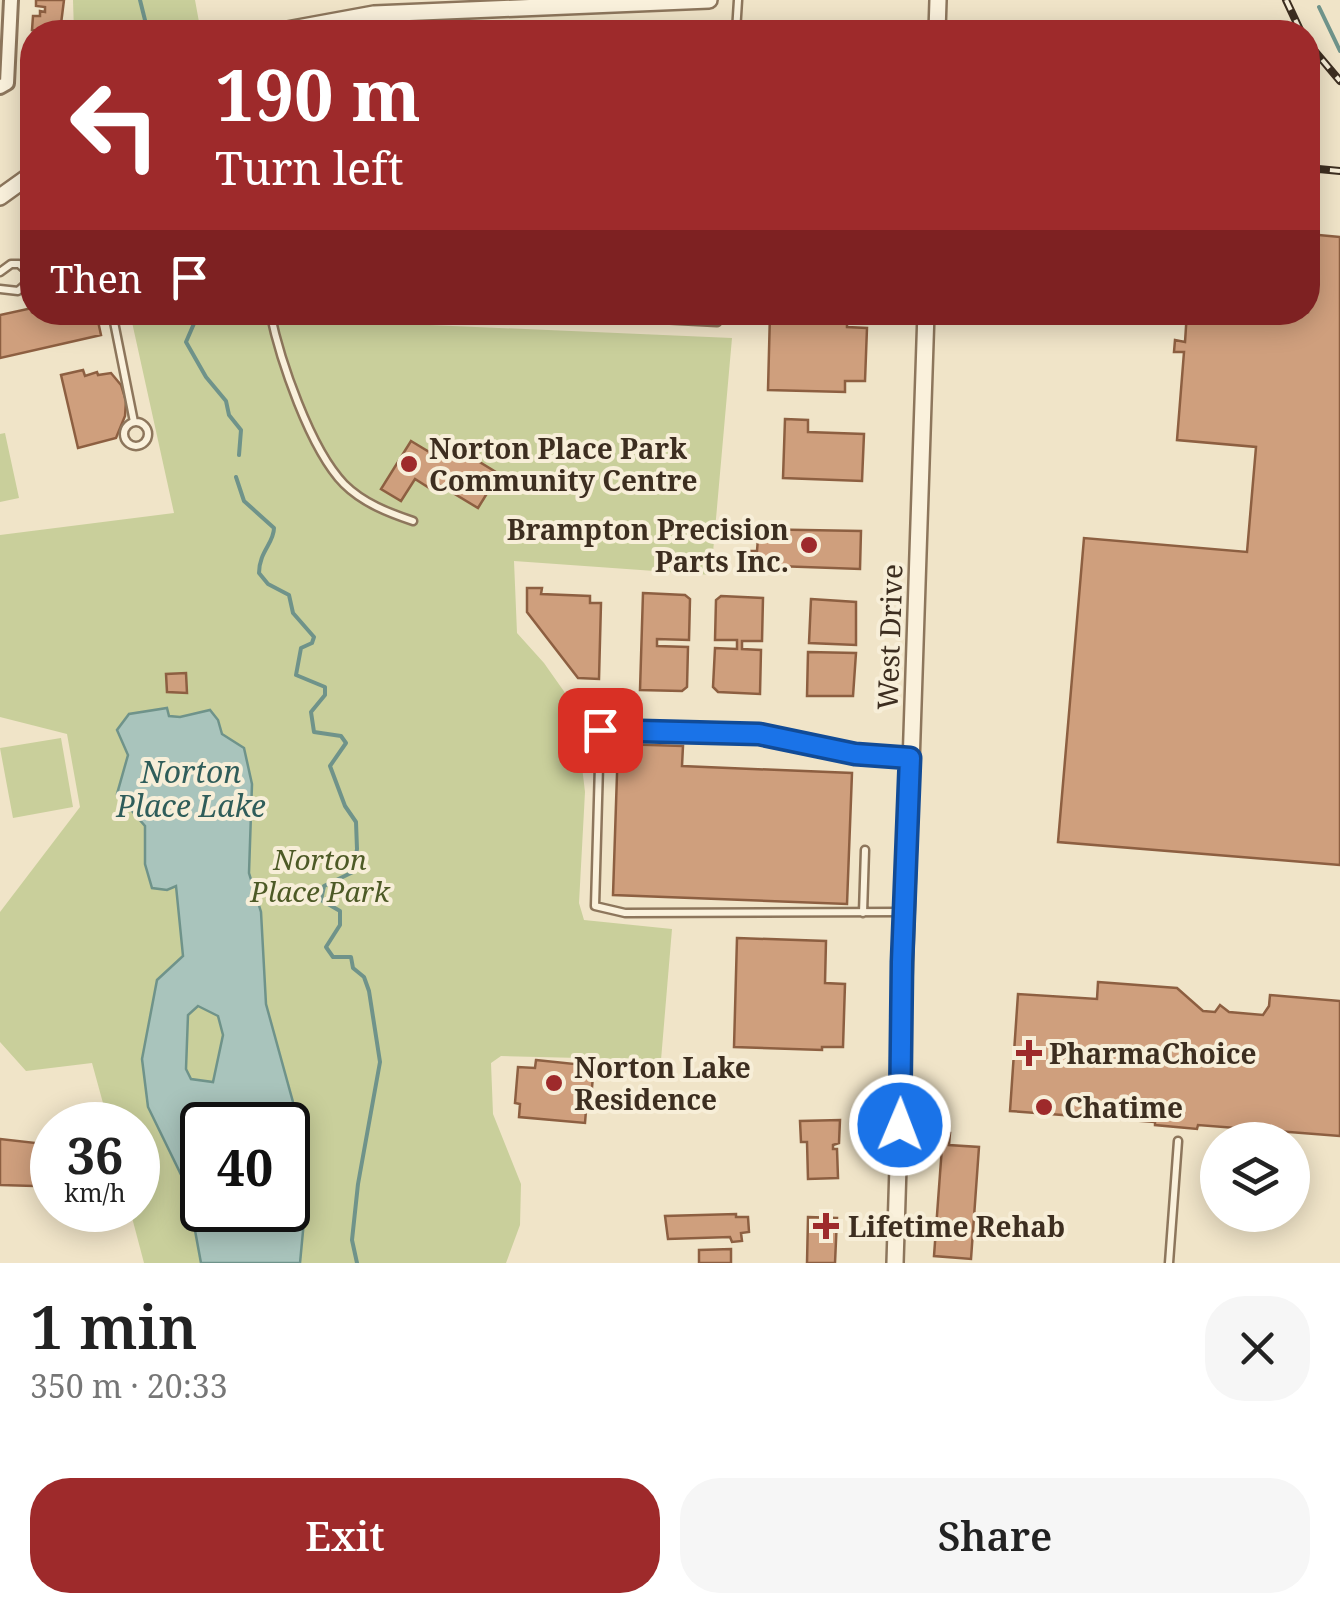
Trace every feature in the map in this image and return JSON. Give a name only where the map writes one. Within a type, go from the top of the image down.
[{"type":"street","points":[[0,87],[7,82],[11,0]]},
{"type":"street","points":[[341,20],[374,14],[709,0]]},
{"type":"street","name":"West Drive","points":[[894,1263],[926,325]]},
{"type":"lane","points":[[115,325],[134,422]]},
{"type":"lane","points":[[274,325],[289,378],[322,452],[344,484],[371,504],[413,521]]},
{"type":"lane","points":[[904,912],[625,913],[595,906],[600,730],[759,734],[855,754],[910,758]]},
{"type":"lane","points":[[862,913],[865,850]]},
{"type":"lane","points":[[1169,1263],[1178,1142]]},
{"type":"green space","points":[[73,0],[195,0],[199,20],[74,20]]},
{"type":"green space","name":"Norton Place Park","points":[[133,325],[432,325],[732,338],[711,575],[514,561],[517,633],[575,707],[585,792],[579,903],[584,920],[672,929],[661,1060],[501,1056],[491,1063],[493,1114],[521,1184],[520,1225],[506,1263],[144,1263],[136,1232],[160,1232],[160,1102],[103,1102],[92,1063],[26,1071],[0,1042],[0,912],[80,807],[67,734],[0,717],[0,535],[174,513]]},
{"type":"green space","points":[[5,433],[19,498],[0,502],[0,434]]},
{"type":"green space","points":[[61,738],[73,807],[13,818],[0,748]]},
{"type":"water","name":"Norton Place Lake","points":[[167,708],[169,716],[180,717],[210,710],[222,734],[244,748],[252,784],[249,873],[261,912],[266,1004],[293,1102],[180,1102],[180,1173],[160,1132],[160,1102],[147,1102],[142,1059],[157,980],[183,956],[176,886],[167,890],[152,888],[145,864],[145,826],[117,794],[128,755],[117,730],[129,714]],"holes":[[[198,1006],[218,1016],[223,1035],[213,1082],[191,1079],[186,1069],[188,1015]]]},
{"type":"water","name":"Norton Place Lake","points":[[195,1232],[303,1232],[300,1263],[201,1263]]},
{"type":"building","points":[[36,0],[64,0],[62,20],[33,20],[33,16],[40,16],[40,11],[45,12],[45,7],[36,6]]},
{"type":"building","points":[[1320,235],[1340,237],[1340,865],[1058,842],[1084,538],[1247,552],[1256,447],[1177,440],[1184,352],[1174,352],[1175,340],[1185,342],[1186,325],[1320,325]]},
{"type":"building","points":[[20,311],[20,325],[99,325],[101,335],[0,358],[0,315]]},
{"type":"building","points":[[770,325],[867,328],[865,381],[845,381],[845,392],[768,390]]},
{"type":"building","points":[[83,370],[85,376],[111,373],[121,385],[126,401],[116,438],[78,448],[61,375]]},
{"type":"building","points":[[785,419],[808,420],[808,432],[864,434],[862,481],[783,478]]},
{"type":"building","points":[[411,441],[431,453],[438,442],[449,449],[453,442],[499,474],[478,508],[438,484],[434,491],[415,479],[401,501],[381,489]]},
{"type":"building","name":"Brampton Precision Parts Inc.","points":[[750,529],[861,531],[860,569],[750,565],[751,551],[757,551],[758,538],[750,538]]},
{"type":"building","points":[[527,588],[542,588],[541,594],[590,596],[590,603],[601,603],[599,679],[578,678],[527,612]]},
{"type":"building","points":[[643,593],[685,595],[690,599],[689,640],[657,639],[657,646],[688,647],[687,687],[682,691],[640,690]]},
{"type":"building","points":[[721,596],[763,598],[762,641],[742,641],[742,649],[761,650],[760,694],[718,692],[713,687],[715,648],[737,649],[737,640],[715,640],[716,600]]},
{"type":"building","points":[[811,599],[856,602],[856,645],[809,643]]},
{"type":"building","points":[[808,652],[856,653],[853,696],[807,696]]},
{"type":"building","points":[[186,673],[187,693],[167,692],[166,674]]},
{"type":"building","points":[[618,744],[683,746],[682,766],[852,773],[847,904],[613,895]]},
{"type":"building","points":[[737,938],[826,941],[825,983],[845,984],[843,1047],[734,1047]]},
{"type":"building","points":[[1098,982],[1177,988],[1203,1011],[1215,1012],[1220,1005],[1229,1012],[1263,1015],[1270,995],[1340,1001],[1340,1136],[1310,1134],[1310,1122],[1200,1122],[1197,1129],[1010,1111],[1018,994],[1097,999]]},
{"type":"building","name":"Norton Lake Residence","points":[[536,1060],[594,1066],[585,1123],[519,1117],[520,1104],[515,1103],[518,1067],[535,1068]]},
{"type":"building","points":[[840,1120],[839,1143],[833,1145],[837,1149],[838,1178],[808,1179],[807,1142],[801,1142],[800,1121]]},
{"type":"building","points":[[943,1133],[950,1133],[949,1145],[979,1147],[971,1259],[934,1256]]},
{"type":"building","points":[[0,1139],[30,1142],[30,1186],[0,1185]]},
{"type":"building","points":[[665,1216],[748,1217],[749,1232],[741,1233],[742,1241],[732,1242],[730,1237],[668,1239]]},
{"type":"building","points":[[808,1217],[837,1218],[835,1263],[807,1263]]},
{"type":"building","points":[[731,1249],[731,1263],[699,1263],[699,1250]]},
{"type":"waterway","points":[[140,0],[145,20]]},
{"type":"waterway","points":[[1319,7],[1340,51]]},
{"type":"waterway","points":[[193,325],[186,342],[241,430],[239,455]]},
{"type":"waterway","points":[[236,477],[244,501],[274,528],[259,573],[268,584],[289,595],[293,613],[314,637],[312,643],[301,648],[296,675],[325,687],[325,695],[311,712],[314,732],[341,736],[346,743],[330,766],[345,806],[356,822],[357,849],[353,872],[324,886],[321,900],[340,911],[340,925],[326,947],[333,957],[351,957],[353,968],[364,977],[380,1062],[358,1184],[352,1240],[357,1263]]},
{"type":"railway","points":[[1286,0],[1295,20]]},
{"type":"railway","points":[[1320,57],[1340,81]]},
{"type":"railway","points":[[1320,169],[1340,171]]},
{"type":"place","name":"Norton Place Park Community Centre","points":[[409,464]]},
{"type":"place","name":"Brampton Precision Parts Inc.","points":[[809,545]]},
{"type":"place","name":"PharmaChoice","points":[[1029,1053]]},
{"type":"place","name":"Norton Lake Residence","points":[[554,1083]]},
{"type":"place","name":"Chatime","points":[[1044,1107]]},
{"type":"place","name":"Lifetime Rehab","points":[[826,1226]]},
{"type":"route","points":[[600,730],[759,734],[855,754],[910,758],[900,1125]]}]
